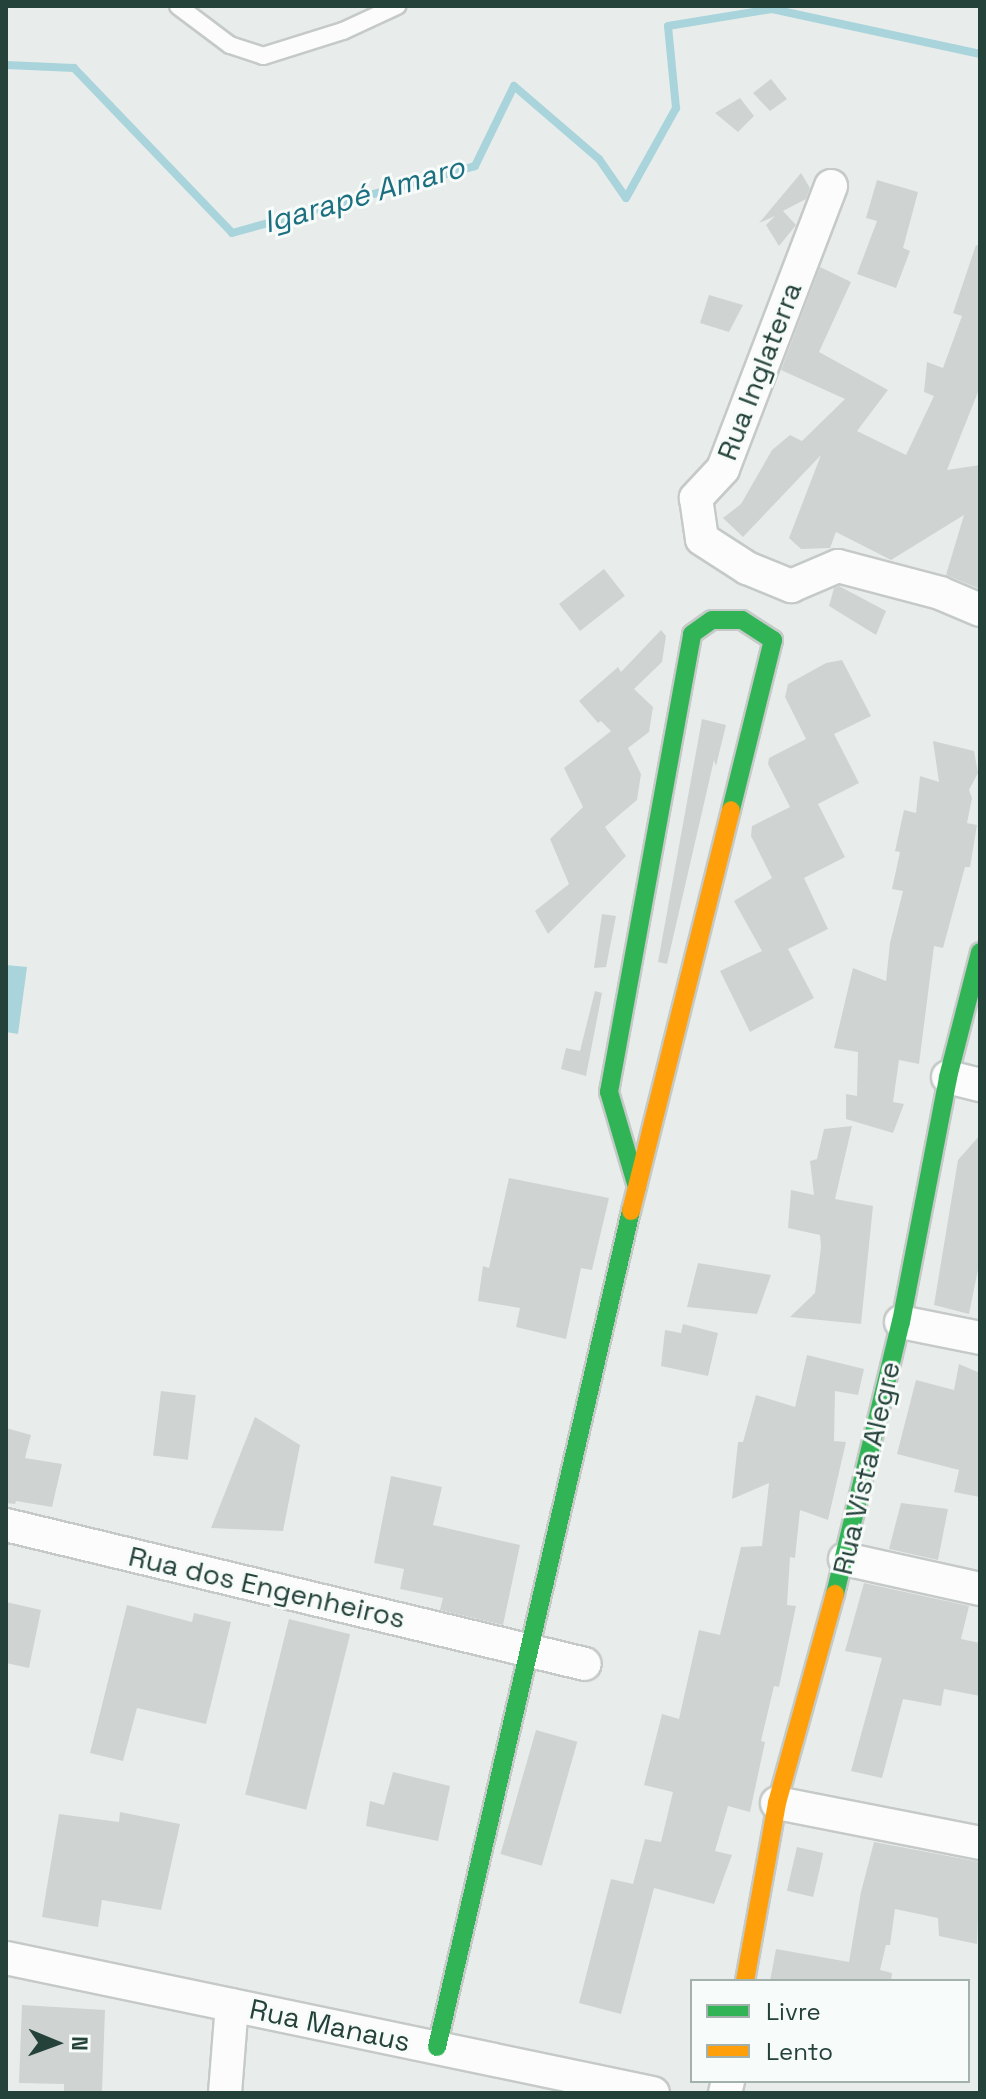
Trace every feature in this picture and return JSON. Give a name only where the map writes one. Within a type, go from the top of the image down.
[{"type":"street","name":"Rua Inglaterra","points":[[831,186],[723,469],[696,498],[702,539],[747,568],[791,586],[838,566],[940,593],[980,610]]},
{"type":"street","points":[[437,2047],[637,1187],[773,640],[742,620],[712,620],[692,634],[609,1092],[637,1187]]},
{"type":"street","name":"Rua Vista Alegre","points":[[745,1979],[777,1803],[845,1559],[901,1322],[948,1077],[980,952]]},
{"type":"street","points":[[948,1077],[980,1085]]},
{"type":"street","points":[[901,1322],[980,1338]]},
{"type":"street","name":"Rua dos Engenheiros","points":[[6,1525],[585,1664]]},
{"type":"street","points":[[845,1559],[980,1589]]},
{"type":"street","points":[[777,1803],[980,1843]]},
{"type":"street","name":"Rua Manaus","points":[[6,1958],[437,2047],[562,2085],[653,2093]]},
{"type":"street","points":[[225,2093],[232,2005]]},
{"type":"lane","points":[[178,6],[230,45],[263,56],[343,31],[397,6]]},
{"type":"water","points":[[6,965],[27,967],[18,1034],[6,1032]]},
{"type":"building","points":[[771,79],[787,99],[770,111],[753,93]]},
{"type":"building","points":[[740,98],[754,116],[738,132],[715,113]]},
{"type":"building","points":[[801,173],[810,188],[806,199],[783,211],[796,225],[779,246],[766,225],[775,216],[759,223]]},
{"type":"building","points":[[877,180],[918,192],[903,248],[910,251],[896,288],[857,274],[877,221],[866,218]]},
{"type":"building","points":[[976,245],[980,246],[980,387],[947,470],[980,465],[980,589],[946,575],[964,515],[891,560],[836,532],[830,548],[801,549],[789,538],[821,455],[743,537],[723,518],[741,504],[772,450],[790,435],[802,441],[845,399],[781,370],[820,267],[851,282],[819,352],[888,390],[857,431],[906,455],[934,396],[924,392],[927,362],[943,368],[962,316],[953,313]]},
{"type":"building","points":[[709,295],[743,305],[729,332],[700,323]]},
{"type":"building","points":[[604,569],[625,596],[580,631],[559,604]]},
{"type":"building","points":[[839,586],[886,611],[876,635],[829,606],[834,588]]},
{"type":"building","points":[[661,630],[666,636],[662,662],[634,689],[653,707],[649,732],[628,748],[641,774],[637,800],[605,827],[626,856],[548,934],[535,911],[569,884],[550,839],[583,807],[564,768],[611,731],[601,721],[598,723],[579,701],[618,667],[621,672]]},
{"type":"building","points":[[842,660],[871,716],[834,734],[859,783],[818,804],[845,857],[804,878],[828,929],[788,949],[814,998],[750,1032],[720,971],[762,951],[734,901],[772,878],[751,836],[752,826],[790,807],[768,764],[769,758],[806,739],[785,697],[788,684],[826,663]]},
{"type":"building","points":[[702,719],[726,725],[716,766],[714,760],[667,964],[658,962]]},
{"type":"building","points":[[933,741],[974,751],[978,773],[969,790],[972,798],[967,823],[977,825],[970,867],[965,867],[943,948],[934,946],[919,1064],[899,1060],[893,1102],[904,1104],[893,1133],[846,1119],[846,1094],[857,1096],[858,1052],[834,1048],[853,968],[886,981],[890,943],[903,891],[892,889],[900,852],[895,851],[904,810],[916,813],[920,776],[939,782]]},
{"type":"building","points":[[602,914],[616,916],[606,967],[594,968]]},
{"type":"building","points":[[595,991],[602,993],[586,1076],[561,1069],[566,1048],[580,1051]]},
{"type":"building","points":[[852,1126],[835,1199],[873,1206],[861,1324],[790,1317],[815,1293],[821,1247],[820,1235],[788,1228],[791,1190],[814,1195],[810,1161],[817,1159],[824,1129]]},
{"type":"building","points":[[980,1135],[980,1260],[969,1314],[934,1305],[958,1160]]},
{"type":"building","points":[[509,1178],[609,1198],[592,1270],[581,1268],[566,1339],[516,1327],[520,1308],[478,1301],[483,1266],[489,1268]]},
{"type":"building","points":[[698,1263],[771,1275],[757,1314],[687,1307]]},
{"type":"building","points":[[683,1324],[718,1333],[708,1376],[661,1366],[665,1330],[681,1333]]},
{"type":"building","points":[[807,1355],[864,1369],[858,1395],[835,1391],[834,1441],[846,1442],[828,1520],[800,1510],[795,1558],[790,1557],[787,1605],[796,1606],[779,1687],[774,1686],[761,1741],[765,1742],[750,1812],[728,1806],[715,1851],[732,1855],[714,1904],[654,1888],[621,2014],[579,2003],[611,1879],[633,1884],[645,1839],[661,1842],[673,1792],[644,1785],[662,1714],[679,1719],[699,1630],[720,1635],[741,1547],[762,1546],[769,1483],[732,1499],[738,1442],[743,1442],[756,1395],[795,1407]]},
{"type":"building","points":[[959,1364],[980,1373],[980,1497],[954,1492],[959,1470],[897,1454],[916,1380],[954,1390]]},
{"type":"building","points":[[161,1391],[196,1395],[188,1460],[153,1456]]},
{"type":"building","points":[[255,1417],[300,1445],[283,1531],[211,1528]]},
{"type":"building","points":[[6,1428],[31,1435],[25,1458],[62,1464],[52,1507],[16,1501],[15,1504],[6,1503]]},
{"type":"building","points":[[391,1476],[442,1487],[433,1525],[520,1545],[503,1625],[440,1610],[443,1598],[400,1589],[404,1569],[374,1563]]},
{"type":"building","points":[[901,1503],[948,1509],[938,1560],[889,1549]]},
{"type":"building","points":[[864,1583],[969,1606],[961,1639],[980,1643],[980,1696],[944,1689],[941,1706],[903,1699],[882,1778],[851,1771],[882,1658],[845,1651]]},
{"type":"building","points":[[6,1602],[41,1610],[29,1668],[6,1663]]},
{"type":"building","points":[[127,1605],[192,1622],[194,1613],[231,1622],[206,1724],[137,1708],[123,1761],[90,1753]]},
{"type":"building","points":[[289,1619],[350,1634],[306,1810],[245,1795]]},
{"type":"building","points":[[536,1730],[577,1742],[542,1866],[500,1854]]},
{"type":"building","points":[[393,1772],[450,1786],[438,1841],[366,1826],[370,1801],[384,1805]]},
{"type":"building","points":[[120,1812],[180,1824],[161,1910],[102,1900],[98,1927],[42,1917],[59,1814],[119,1822]]},
{"type":"building","points":[[874,1842],[980,1862],[977,1944],[939,1936],[938,1918],[895,1909],[890,1945],[886,1945],[880,1970],[892,1973],[891,1979],[770,1979],[776,1949],[849,1962],[861,1892]]},
{"type":"building","points":[[797,1847],[823,1853],[813,1897],[787,1891]]},
{"type":"building","points":[[22,2005],[105,2010],[102,2092],[64,2091],[64,2084],[19,2083]]},
{"type":"waterway","name":"Igarapé Amaro","points":[[6,65],[74,68],[232,233],[475,166],[514,86],[599,159],[626,198],[676,108],[668,26],[772,9],[980,54]]},
{"type":"traffic: fast","points":[[637,1187],[609,1092],[692,634],[712,620],[742,620],[773,640],[731,810]]},
{"type":"traffic: fast","points":[[835,1594],[901,1322],[948,1077],[980,952]]},
{"type":"traffic: fast","points":[[437,2047],[631,1211]]},
{"type":"traffic: slow","points":[[631,1211],[731,810]]},
{"type":"traffic: slow","points":[[745,1979],[777,1803],[835,1594]]}]
